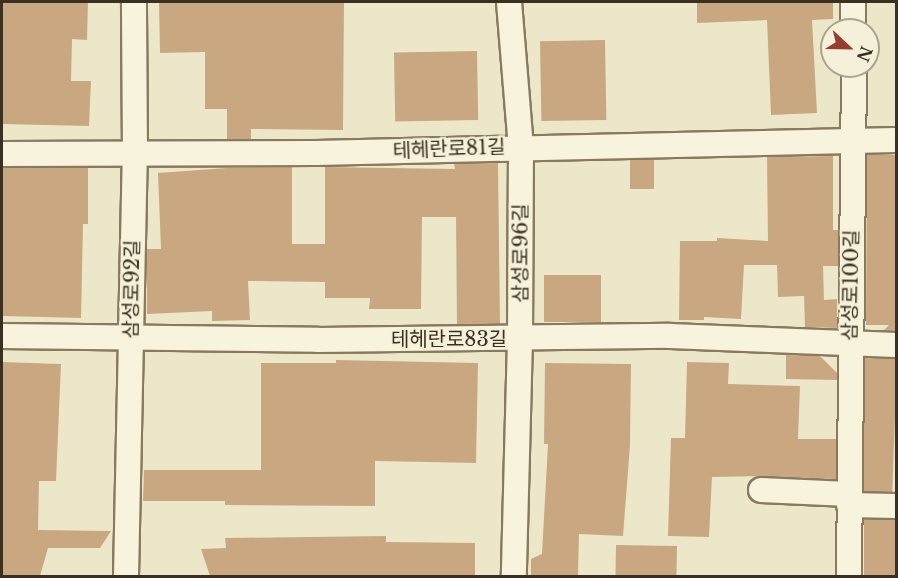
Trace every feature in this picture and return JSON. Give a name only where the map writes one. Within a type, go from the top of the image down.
[{"type":"street","name":"삼성로92길","points":[[126,576],[135,154],[134,2]]},
{"type":"street","name":"삼성로96길","points":[[509,2],[521,147],[520,339],[514,576]]},
{"type":"street","points":[[853,2],[853,18]]},
{"type":"street","name":"삼성로100길","points":[[849,576],[854,78]]},
{"type":"street","name":"테헤란로81길","points":[[2,154],[135,154],[897,140]]},
{"type":"street","name":"테헤란로83길","points":[[2,336],[318,340],[670,336],[850,341],[897,345]]},
{"type":"street","points":[[761,490],[897,506]]},
{"type":"building","points":[[2,2],[88,2],[87,40],[72,39],[71,81],[91,81],[89,126],[2,124]]},
{"type":"building","points":[[159,2],[344,2],[343,130],[251,129],[251,139],[227,139],[227,109],[205,109],[205,52],[160,53]]},
{"type":"building","points":[[697,2],[833,2],[833,18],[812,20],[817,113],[771,115],[767,20],[697,23]]},
{"type":"building","points":[[605,40],[606,120],[541,121],[540,41]]},
{"type":"building","points":[[477,51],[478,120],[395,121],[394,52]]},
{"type":"building","points":[[867,155],[897,155],[897,331],[884,330],[889,325],[866,325]]},
{"type":"building","points":[[833,156],[833,230],[838,230],[838,266],[823,266],[824,300],[837,299],[837,328],[805,327],[804,296],[778,297],[777,265],[744,265],[741,319],[704,317],[704,320],[679,320],[680,241],[717,241],[717,238],[768,241],[767,157]]},
{"type":"building","points":[[630,160],[654,160],[654,189],[630,189]]},
{"type":"building","points":[[498,163],[500,324],[457,324],[456,217],[422,217],[421,309],[369,309],[370,298],[325,298],[325,282],[248,281],[250,320],[212,321],[212,311],[147,314],[147,249],[161,249],[158,173],[227,168],[292,167],[292,244],[325,244],[325,167],[455,169],[454,164]]},
{"type":"building","points":[[2,168],[88,168],[88,224],[83,224],[81,318],[2,316]]},
{"type":"building","points":[[544,275],[601,275],[601,322],[544,322]]},
{"type":"building","points":[[786,355],[820,356],[837,373],[837,380],[786,379]]},
{"type":"building","points":[[865,358],[896,359],[892,492],[860,491]]},
{"type":"building","points":[[336,360],[478,363],[476,463],[375,461],[375,506],[225,505],[225,501],[143,501],[144,470],[261,470],[261,363],[336,363]]},
{"type":"building","points":[[2,362],[61,364],[56,481],[39,481],[38,530],[111,531],[100,548],[48,548],[40,576],[2,576]]},
{"type":"building","points":[[687,362],[729,363],[728,384],[800,386],[798,439],[836,439],[836,479],[762,476],[712,477],[709,537],[668,536],[671,438],[685,438]]},
{"type":"building","points":[[545,363],[631,364],[630,445],[623,536],[579,534],[578,576],[531,576],[531,559],[542,554],[548,444],[544,444]]},
{"type":"building","points":[[864,520],[896,520],[896,576],[864,576]]},
{"type":"building","points":[[386,536],[386,542],[475,543],[475,576],[210,576],[201,549],[226,548],[225,538]]},
{"type":"building","points":[[616,545],[677,546],[676,576],[615,576]]}]
